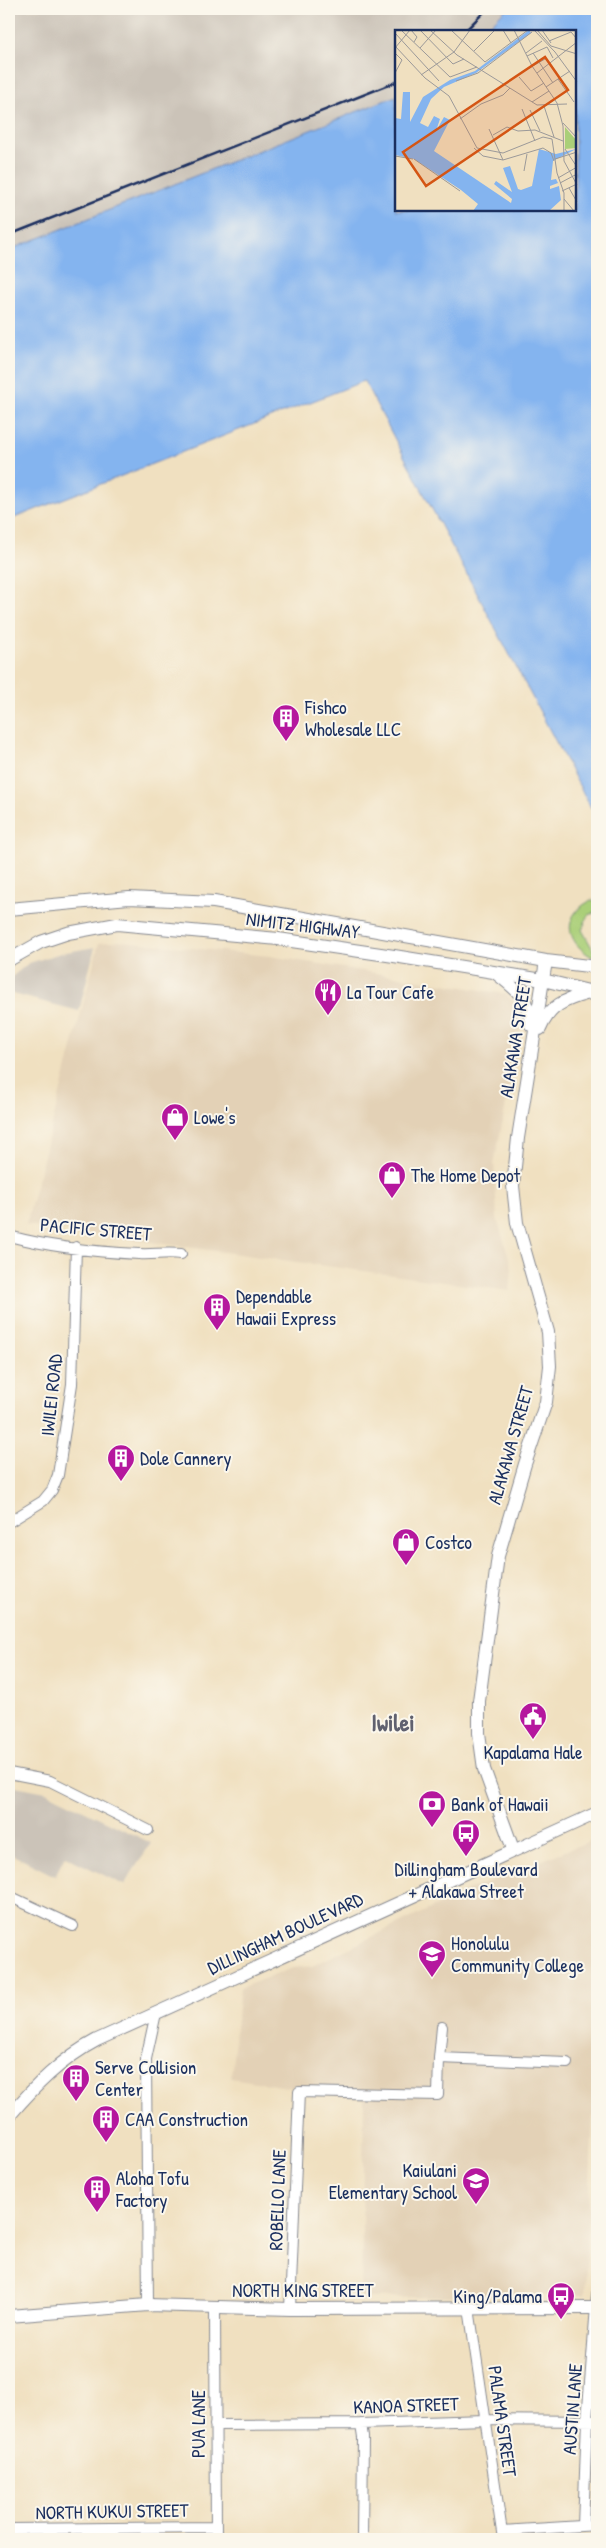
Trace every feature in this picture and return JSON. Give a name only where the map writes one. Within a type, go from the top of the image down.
[{"type":"main road","name":"NIMITZ HIGHWAY","points":[[9,909],[129,898],[214,902],[546,961],[597,967]]},
{"type":"main road","name":"NIMITZ HIGHWAY","points":[[9,960],[41,942],[68,933],[117,924],[278,939],[543,980],[594,993]]},
{"type":"main road","name":"ALAKAWA STREET","points":[[514,1849],[484,1769],[479,1717],[498,1556],[546,1402],[550,1366],[548,1332],[517,1223],[512,1186],[546,961]]},
{"type":"main road","points":[[496,973],[521,994],[529,1007],[533,1045]]},
{"type":"main road","points":[[533,1045],[545,1016],[552,1008],[565,999],[594,993]]},
{"type":"main road","name":"DILLINGHAM BOULEVARD","points":[[9,2116],[44,2078],[78,2050],[514,1849],[597,1813]]},
{"type":"main road","name":"NORTH KING STREET","points":[[9,2316],[148,2305],[290,2309],[597,2308]]},
{"type":"street","name":"PACIFIC STREET","points":[[9,1236],[47,1244],[141,1254],[164,1252],[181,1254]]},
{"type":"street","name":"IWILEI ROAD","points":[[9,1522],[43,1501],[52,1490],[58,1475],[72,1384],[76,1247]]},
{"type":"street","points":[[9,1773],[39,1778],[54,1783],[148,1830]]},
{"type":"street","points":[[9,1896],[73,1926]]},
{"type":"street","points":[[148,2305],[146,2059],[156,2013]]},
{"type":"street","points":[[442,2027],[439,2058],[568,2063]]},
{"type":"street","name":"ROBELLO LANE","points":[[290,2309],[299,2092],[438,2095],[439,2058]]},
{"type":"street","name":"AUSTIN LANE","points":[[583,2526],[592,2421],[597,2294]]},
{"type":"street","name":"PUA LANE","points":[[215,2308],[216,2539]]},
{"type":"street","name":"PALAMA STREET","points":[[469,2308],[502,2535]]},
{"type":"street","name":"KANOA STREET","points":[[215,2425],[361,2424],[485,2420],[592,2421]]},
{"type":"street","points":[[361,2424],[363,2437],[362,2539]]},
{"type":"street","points":[[502,2535],[597,2525]]},
{"type":"street","name":"NORTH KUKUI STREET","points":[[9,2529],[215,2527]]},
{"type":"shaded area","points":[[9,9],[506,9],[485,30],[395,30],[395,96],[9,250]]},
{"type":"shaded area","points":[[121,941],[269,956],[506,994],[515,1003],[523,1019],[494,1164],[497,1218],[512,1268],[510,1291],[26,1225],[99,943]]},
{"type":"shaded area","points":[[95,947],[79,1011],[9,993],[9,979],[29,963],[61,953]]},
{"type":"shaded area","points":[[15,1786],[46,1792],[151,1843],[124,1885],[65,1856],[55,1876],[9,1853]]},
{"type":"shaded area","name":"Honolulu Community College","points":[[597,1838],[597,2115],[593,2116],[585,2295],[361,2298],[364,2099],[231,2078],[240,1988],[293,1968],[312,1966],[471,1889]]},
{"type":"green space","points":[[592,900],[597,902],[597,912],[588,915],[582,930],[596,955],[592,957],[576,943],[570,928],[571,920],[575,913]]},
{"type":"water","points":[[506,9],[597,9],[597,587],[594,589],[597,595],[597,819],[364,381],[9,520],[9,250],[395,96],[395,211],[576,211],[576,30],[485,30]]},
{"type":"railway","points":[[466,30],[487,9]]},
{"type":"railway","points":[[9,235],[395,82]]},
{"type":"place","name":"Fishco Wholesale LLC","points":[[286,742]]},
{"type":"place","name":"La Tour Cafe","points":[[328,1016]]},
{"type":"place","name":"Lowe's","points":[[175,1141]]},
{"type":"place","name":"The Home Depot","points":[[392,1199]]},
{"type":"place","name":"Dependable Hawaii Express","points":[[217,1331]]},
{"type":"place","name":"Dole Cannery","points":[[121,1482]]},
{"type":"place","name":"Costco","points":[[406,1566]]},
{"type":"place","name":"Kapalama Hale","points":[[533,1740]]},
{"type":"place","name":"Bank of Hawaii","points":[[432,1828]]},
{"type":"place","name":"Dillingham Boulevard + Alakawa Street","points":[[466,1857]]},
{"type":"place","name":"Honolulu Community College","points":[[432,1978]]},
{"type":"place","name":"Serve Collision Center","points":[[76,2102]]},
{"type":"place","name":"CAA Construction","points":[[106,2143]]},
{"type":"place","name":"Kaiulani Elementary School","points":[[476,2205]]},
{"type":"place","name":"Aloha Tofu Factory","points":[[97,2213]]},
{"type":"place","name":"King/Palama","points":[[561,2320]]},
{"type":"district","name":"Iwilei","points":[[393,1723]]}]
